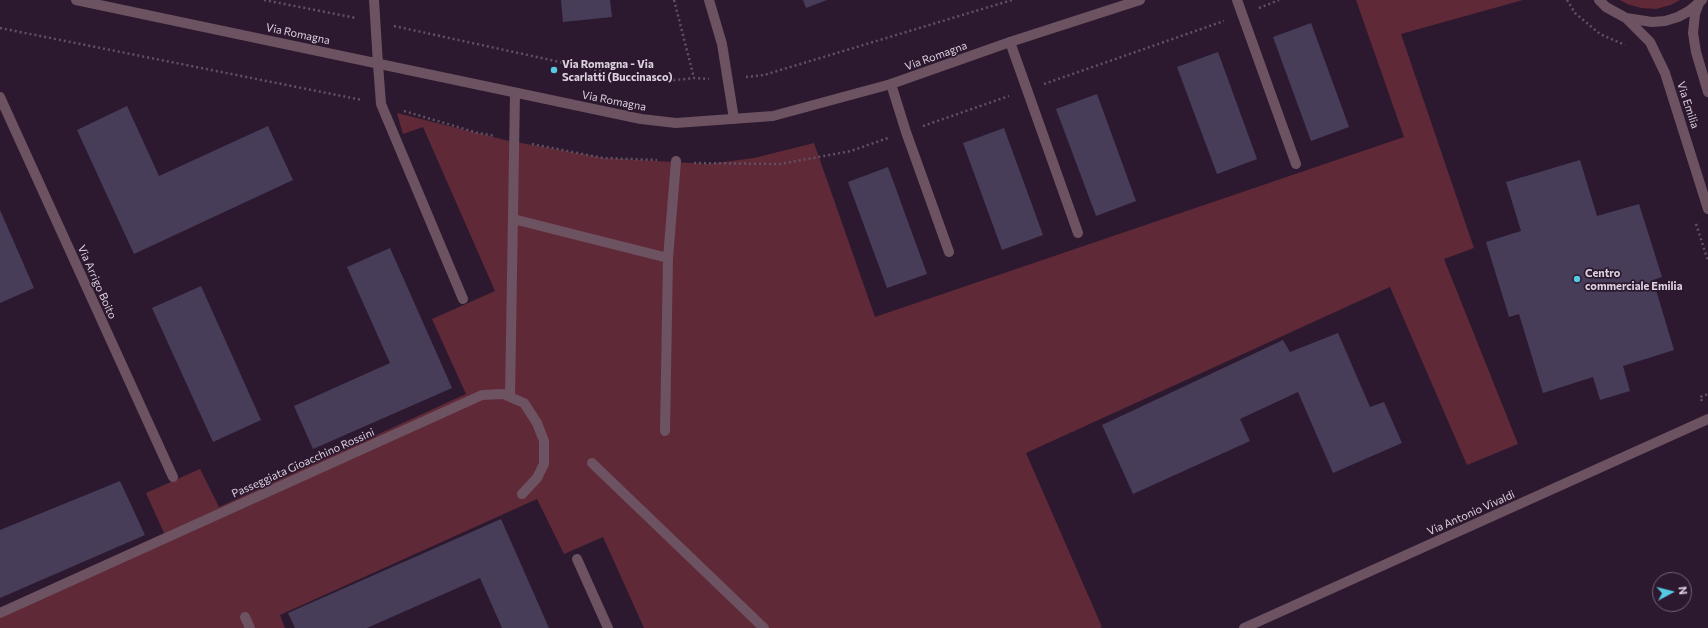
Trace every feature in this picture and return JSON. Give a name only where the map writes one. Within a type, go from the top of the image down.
[{"type":"street","name":"Via Romagna","points":[[76,0],[107,3],[515,93],[641,119],[676,123],[773,116],[891,84],[1010,42],[1129,2],[1140,0]]},
{"type":"street","points":[[374,0],[381,104],[463,299]]},
{"type":"street","points":[[709,0],[722,44],[734,119]]},
{"type":"street","points":[[1237,0],[1296,164]]},
{"type":"street","points":[[1599,0],[1606,7],[1626,18],[1639,21],[1665,21],[1678,17],[1701,1]]},
{"type":"street","name":"Via Emilia","points":[[1701,1],[1695,14],[1693,33],[1696,52],[1708,92]]},
{"type":"street","name":"Via Emilia","points":[[1626,18],[1650,42],[1665,72],[1708,209]]},
{"type":"street","points":[[1010,42],[1078,233]]},
{"type":"street","points":[[891,84],[906,132],[949,252]]},
{"type":"street","points":[[510,397],[515,93]]},
{"type":"street","name":"Via Arrigo Boito","points":[[0,97],[173,477]]},
{"type":"street","points":[[665,431],[668,258],[676,161]]},
{"type":"street","points":[[513,219],[668,258]]},
{"type":"street","name":"Passeggiata Gioacchino Rossini","points":[[0,613],[482,395],[503,394],[524,403],[537,423],[544,441],[544,464],[537,478],[522,494]]},
{"type":"street","name":"Via Antonio Vivaldi","points":[[1244,628],[1708,419]]},
{"type":"street","points":[[592,463],[764,628]]},
{"type":"street","points":[[577,559],[608,628]]},
{"type":"street","points":[[245,618],[250,628]]},
{"type":"path","points":[[264,0],[376,22],[638,79],[676,80],[694,78],[728,79],[764,75],[1012,0]]},
{"type":"path","points":[[674,0],[694,78]]},
{"type":"path","points":[[0,28],[381,104],[478,133],[603,158],[709,164],[780,164],[851,151],[1242,15],[1278,0]]},
{"type":"path","points":[[1567,0],[1575,13],[1600,34],[1630,49]]},
{"type":"shaded area","points":[[1356,0],[1523,0],[1401,34],[1474,248],[1444,259],[1518,444],[1467,465],[1390,287],[1026,453],[1102,627],[1100,628],[644,628],[603,537],[564,554],[537,499],[280,615],[285,628],[0,628],[0,608],[164,533],[146,493],[200,469],[219,507],[466,394],[432,319],[495,291],[423,127],[403,134],[397,113],[505,140],[603,158],[709,164],[754,158],[814,143],[875,317],[1404,137]]},
{"type":"shaded area","points":[[1620,0],[1680,0],[1671,5],[1656,9],[1641,8],[1627,4]]},
{"type":"building","points":[[561,0],[610,0],[612,17],[563,22]]},
{"type":"building","points":[[803,0],[827,0],[806,8]]},
{"type":"building","points":[[1311,23],[1349,127],[1311,141],[1273,37]]},
{"type":"building","points":[[1218,52],[1257,159],[1217,174],[1177,67]]},
{"type":"building","points":[[1097,94],[1136,201],[1096,216],[1056,109]]},
{"type":"building","points":[[127,106],[159,176],[268,126],[293,180],[134,254],[77,130]]},
{"type":"building","points":[[1004,128],[1043,235],[1002,250],[963,143]]},
{"type":"building","name":"Centro commerciale Emilia","points":[[1580,160],[1597,216],[1639,204],[1662,277],[1653,280],[1674,350],[1623,366],[1630,391],[1600,400],[1593,377],[1543,393],[1519,314],[1509,317],[1486,242],[1521,231],[1506,182]]},
{"type":"building","points":[[888,167],[927,274],[887,288],[848,182]]},
{"type":"building","points":[[0,210],[34,288],[0,303]]},
{"type":"building","points":[[390,248],[452,388],[313,449],[294,406],[390,363],[347,267]]},
{"type":"building","points":[[201,286],[261,420],[213,442],[152,308]]},
{"type":"building","points":[[1338,333],[1370,407],[1384,402],[1402,443],[1333,473],[1298,392],[1240,419],[1250,441],[1133,494],[1102,425],[1283,340],[1290,352]]},
{"type":"building","points":[[120,481],[145,535],[0,598],[0,530]]},
{"type":"building","points":[[501,519],[549,628],[502,628],[480,578],[367,628],[295,628],[288,613]]},
{"type":"place","name":"Via Romagna - Via Scarlatti (Buccinasco)","points":[[554,70]]},
{"type":"place","name":"Centro commerciale Emilia","points":[[1577,279]]}]
